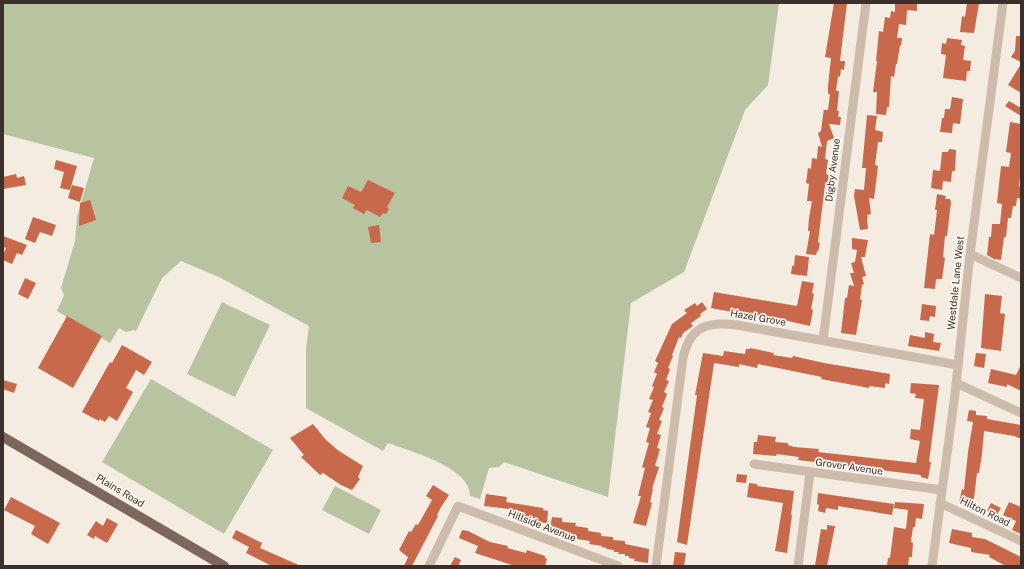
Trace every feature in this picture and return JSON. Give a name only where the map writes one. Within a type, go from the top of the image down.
[{"type":"main road","name":"Plains Road","points":[[3,437],[224,566]]},
{"type":"street","name":"Digby Avenue","points":[[823,340],[866,3]]},
{"type":"street","name":"Westdale Lane West","points":[[932,566],[956,383],[970,254],[1003,3]]},
{"type":"street","points":[[970,254],[1021,278]]},
{"type":"street","name":"Hazel Grove","points":[[656,566],[683,358],[691,337],[698,330],[708,325],[720,323],[958,365]]},
{"type":"street","points":[[956,383],[1021,413]]},
{"type":"street","name":"Grover Avenue","points":[[754,464],[810,473],[942,490]]},
{"type":"street","points":[[798,566],[810,473]]},
{"type":"street","name":"Hilton Road","points":[[940,503],[1021,541]]},
{"type":"street","name":"Hillside Avenue","points":[[429,566],[458,506],[618,566]]},
{"type":"green space","points":[[3,3],[779,3],[768,85],[745,110],[684,272],[631,303],[608,497],[504,462],[499,467],[489,468],[480,499],[470,496],[468,486],[461,477],[437,462],[388,443],[383,451],[306,408],[306,349],[309,326],[221,278],[181,261],[162,278],[136,331],[133,330],[126,332],[119,328],[110,343],[57,311],[64,295],[61,288],[75,241],[77,217],[94,158],[3,134]]},
{"type":"green space","points":[[222,302],[270,325],[235,397],[187,374]]},
{"type":"green space","points":[[151,379],[273,450],[224,534],[102,462]]},
{"type":"green space","points":[[335,486],[381,510],[369,534],[322,510]]},
{"type":"building","points":[[834,3],[847,3],[840,61],[845,61],[844,70],[841,69],[840,77],[838,76],[836,91],[839,91],[837,111],[839,111],[838,117],[841,117],[840,125],[829,124],[834,138],[827,141],[825,159],[828,160],[826,174],[829,175],[827,186],[825,185],[818,242],[820,243],[816,255],[806,254],[810,231],[808,231],[812,201],[807,201],[809,184],[806,183],[808,168],[811,169],[812,158],[817,159],[818,146],[822,147],[818,133],[821,131],[824,108],[824,110],[828,110],[830,94],[828,94],[828,86],[831,58],[825,57]]},
{"type":"building","points":[[895,3],[917,3],[917,11],[907,10],[906,25],[899,24],[897,38],[902,38],[894,77],[891,76],[889,107],[887,107],[886,115],[876,114],[877,92],[873,92],[879,31],[883,32],[885,17],[890,18],[891,11],[895,12]]},
{"type":"building","points":[[967,3],[979,3],[974,33],[960,32],[962,16],[965,17]]},
{"type":"building","points":[[1016,36],[1021,36],[1021,62],[1011,57],[1015,51]]},
{"type":"building","points":[[947,38],[962,40],[961,45],[965,46],[963,60],[971,61],[970,71],[967,71],[966,81],[943,78],[946,55],[941,54],[942,43],[946,44]]},
{"type":"building","points":[[1021,64],[1021,93],[1008,85]]},
{"type":"building","points":[[952,97],[963,99],[960,124],[953,123],[952,133],[940,132],[945,109],[950,109]]},
{"type":"building","points":[[1009,101],[1021,108],[1021,116],[1005,106]]},
{"type":"building","points":[[867,115],[877,116],[875,130],[883,132],[882,142],[878,142],[875,165],[878,166],[874,199],[869,198],[871,214],[867,215],[868,229],[860,230],[854,196],[855,189],[864,190],[866,168],[862,168]]},
{"type":"building","points":[[1010,122],[1021,124],[1021,167],[1019,187],[1021,187],[1021,199],[1017,198],[1016,206],[1013,206],[1011,218],[1008,218],[1001,260],[994,259],[987,255],[992,224],[1000,224],[1002,204],[997,203],[1001,166],[1009,167],[1011,153],[1006,152]]},
{"type":"building","points":[[949,149],[956,150],[955,171],[952,171],[951,182],[943,181],[942,190],[931,188],[933,170],[940,171],[942,152],[948,152]]},
{"type":"building","points":[[56,160],[77,166],[70,190],[60,188],[64,172],[54,169]]},
{"type":"building","points":[[16,174],[17,178],[24,176],[26,185],[3,189],[3,177]]},
{"type":"building","points":[[368,180],[395,193],[387,207],[389,209],[386,214],[383,213],[380,217],[367,210],[364,214],[353,208],[355,205],[342,198],[348,186],[361,192]]},
{"type":"building","points":[[72,185],[84,188],[80,202],[68,198]]},
{"type":"building","points":[[937,194],[946,196],[945,199],[950,199],[951,202],[947,236],[945,236],[943,257],[945,258],[942,279],[936,279],[935,289],[924,288],[930,234],[934,235]]},
{"type":"building","points":[[90,200],[96,220],[79,226],[80,203]]},
{"type":"building","points":[[33,217],[56,225],[52,236],[40,232],[35,243],[25,239]]},
{"type":"building","points":[[379,225],[381,242],[371,243],[368,227]]},
{"type":"building","points":[[3,236],[27,245],[22,255],[17,253],[12,264],[3,260],[3,255],[6,248],[3,247]]},
{"type":"building","points":[[852,238],[868,240],[865,257],[861,257],[866,276],[862,277],[864,284],[862,285],[860,300],[862,300],[856,335],[841,333],[845,298],[847,298],[849,285],[854,286],[850,273],[854,273],[851,263],[855,262],[857,250],[852,249]]},
{"type":"building","points":[[795,255],[809,257],[807,276],[791,274],[792,266],[794,266]]},
{"type":"building","points":[[25,278],[36,283],[28,299],[18,294]]},
{"type":"building","points":[[802,281],[814,283],[812,293],[814,294],[811,309],[813,310],[810,326],[766,316],[748,315],[711,308],[714,292],[797,306]]},
{"type":"building","points":[[985,294],[1002,296],[1000,313],[1005,314],[1001,351],[981,348]]},
{"type":"building","points":[[702,302],[707,309],[700,314],[701,316],[691,323],[693,326],[683,333],[681,338],[679,337],[668,368],[670,369],[666,380],[669,381],[664,392],[667,394],[662,407],[664,408],[659,420],[662,421],[657,434],[661,435],[657,448],[660,449],[655,466],[659,467],[652,489],[650,502],[652,503],[646,526],[633,523],[641,496],[638,496],[645,468],[642,467],[649,443],[646,442],[650,428],[646,427],[651,413],[648,412],[653,400],[649,399],[657,374],[654,372],[658,363],[655,361],[672,324],[687,313],[684,310],[695,303],[697,306]]},
{"type":"building","points":[[922,304],[936,306],[935,317],[930,316],[929,321],[920,320]]},
{"type":"building","points":[[67,316],[102,336],[73,388],[38,368]]},
{"type":"building","points":[[925,332],[934,334],[933,342],[941,343],[939,351],[908,346],[910,335],[925,338]]},
{"type":"building","points":[[122,345],[152,362],[144,375],[136,370],[126,388],[133,392],[117,421],[109,416],[105,422],[100,419],[99,421],[82,412],[110,362],[112,363]]},
{"type":"building","points":[[750,348],[774,353],[773,355],[792,358],[793,356],[824,363],[890,374],[889,384],[885,383],[885,388],[869,386],[869,388],[821,379],[822,377],[758,364],[757,368],[739,364],[739,367],[714,363],[687,545],[677,542],[697,395],[695,395],[703,353],[723,356],[724,351],[745,354],[746,349]]},
{"type":"building","points":[[976,353],[986,354],[984,368],[974,366]]},
{"type":"building","points":[[1021,365],[1021,391],[1007,384],[1007,387],[988,383],[991,369],[1016,375]]},
{"type":"building","points":[[3,380],[17,384],[14,393],[3,389]]},
{"type":"building","points":[[911,383],[939,385],[928,479],[921,477],[921,475],[798,460],[799,457],[777,454],[776,456],[753,454],[754,442],[757,442],[758,435],[776,437],[775,442],[788,443],[788,445],[794,447],[819,449],[818,452],[916,463],[920,441],[910,439],[911,429],[920,430],[924,399],[915,398],[916,394],[910,393]]},
{"type":"building","points":[[969,410],[976,411],[976,415],[987,416],[987,419],[1021,425],[1021,439],[1014,436],[984,431],[982,454],[979,473],[977,473],[973,506],[959,503],[962,489],[964,490],[973,422],[967,421]]},
{"type":"building","points":[[313,424],[326,440],[339,451],[363,466],[358,477],[360,479],[352,490],[341,485],[323,473],[320,475],[301,457],[304,455],[290,438]]},
{"type":"building","points":[[737,474],[747,475],[746,483],[736,482]]},
{"type":"building","points":[[749,483],[757,484],[757,486],[794,491],[787,553],[775,551],[783,503],[747,497]]},
{"type":"building","points":[[433,485],[449,495],[441,507],[437,515],[438,516],[412,566],[404,566],[408,557],[399,550],[409,531],[411,532],[416,524],[418,525],[432,500],[426,496]]},
{"type":"building","points":[[818,493],[894,504],[892,515],[838,506],[838,510],[826,508],[825,513],[818,511]]},
{"type":"building","points":[[486,494],[507,497],[506,502],[543,508],[543,510],[548,511],[547,523],[536,522],[537,519],[509,514],[509,509],[484,506]]},
{"type":"building","points":[[11,497],[60,523],[48,544],[31,534],[35,526],[4,510]]},
{"type":"building","points":[[895,502],[924,504],[922,519],[916,518],[915,527],[913,527],[911,542],[913,543],[912,557],[909,557],[908,566],[887,566],[888,558],[890,558],[894,527],[906,529],[908,510],[894,508]]},
{"type":"building","points":[[1009,502],[1021,507],[1021,534],[1012,530],[1016,521],[1003,515]]},
{"type":"building","points":[[991,503],[1001,508],[996,516],[987,511]]},
{"type":"building","points":[[552,517],[562,518],[562,522],[576,523],[575,526],[588,528],[588,531],[601,533],[601,536],[613,537],[613,540],[625,541],[625,544],[649,549],[648,563],[634,561],[635,559],[625,556],[625,554],[618,554],[619,552],[614,552],[614,550],[589,544],[590,541],[577,539],[577,536],[564,534],[564,531],[550,529]]},
{"type":"building","points":[[107,518],[118,524],[107,543],[95,536],[94,539],[87,535],[96,521],[103,526]]},
{"type":"building","points":[[827,525],[835,526],[827,566],[815,566],[821,529],[827,530]]},
{"type":"building","points":[[952,529],[972,533],[972,537],[985,539],[1021,557],[1021,566],[1006,566],[989,557],[990,555],[971,552],[971,548],[949,543]]},
{"type":"building","points":[[236,530],[262,543],[260,548],[301,566],[272,566],[246,553],[249,547],[232,538]]},
{"type":"building","points":[[462,530],[468,531],[490,542],[508,546],[507,548],[526,553],[527,550],[545,556],[547,559],[545,566],[515,566],[475,553],[478,546],[459,538]]},
{"type":"building","points":[[675,552],[686,553],[684,566],[673,566]]},
{"type":"building","points":[[455,557],[461,560],[458,566],[450,566]]}]
